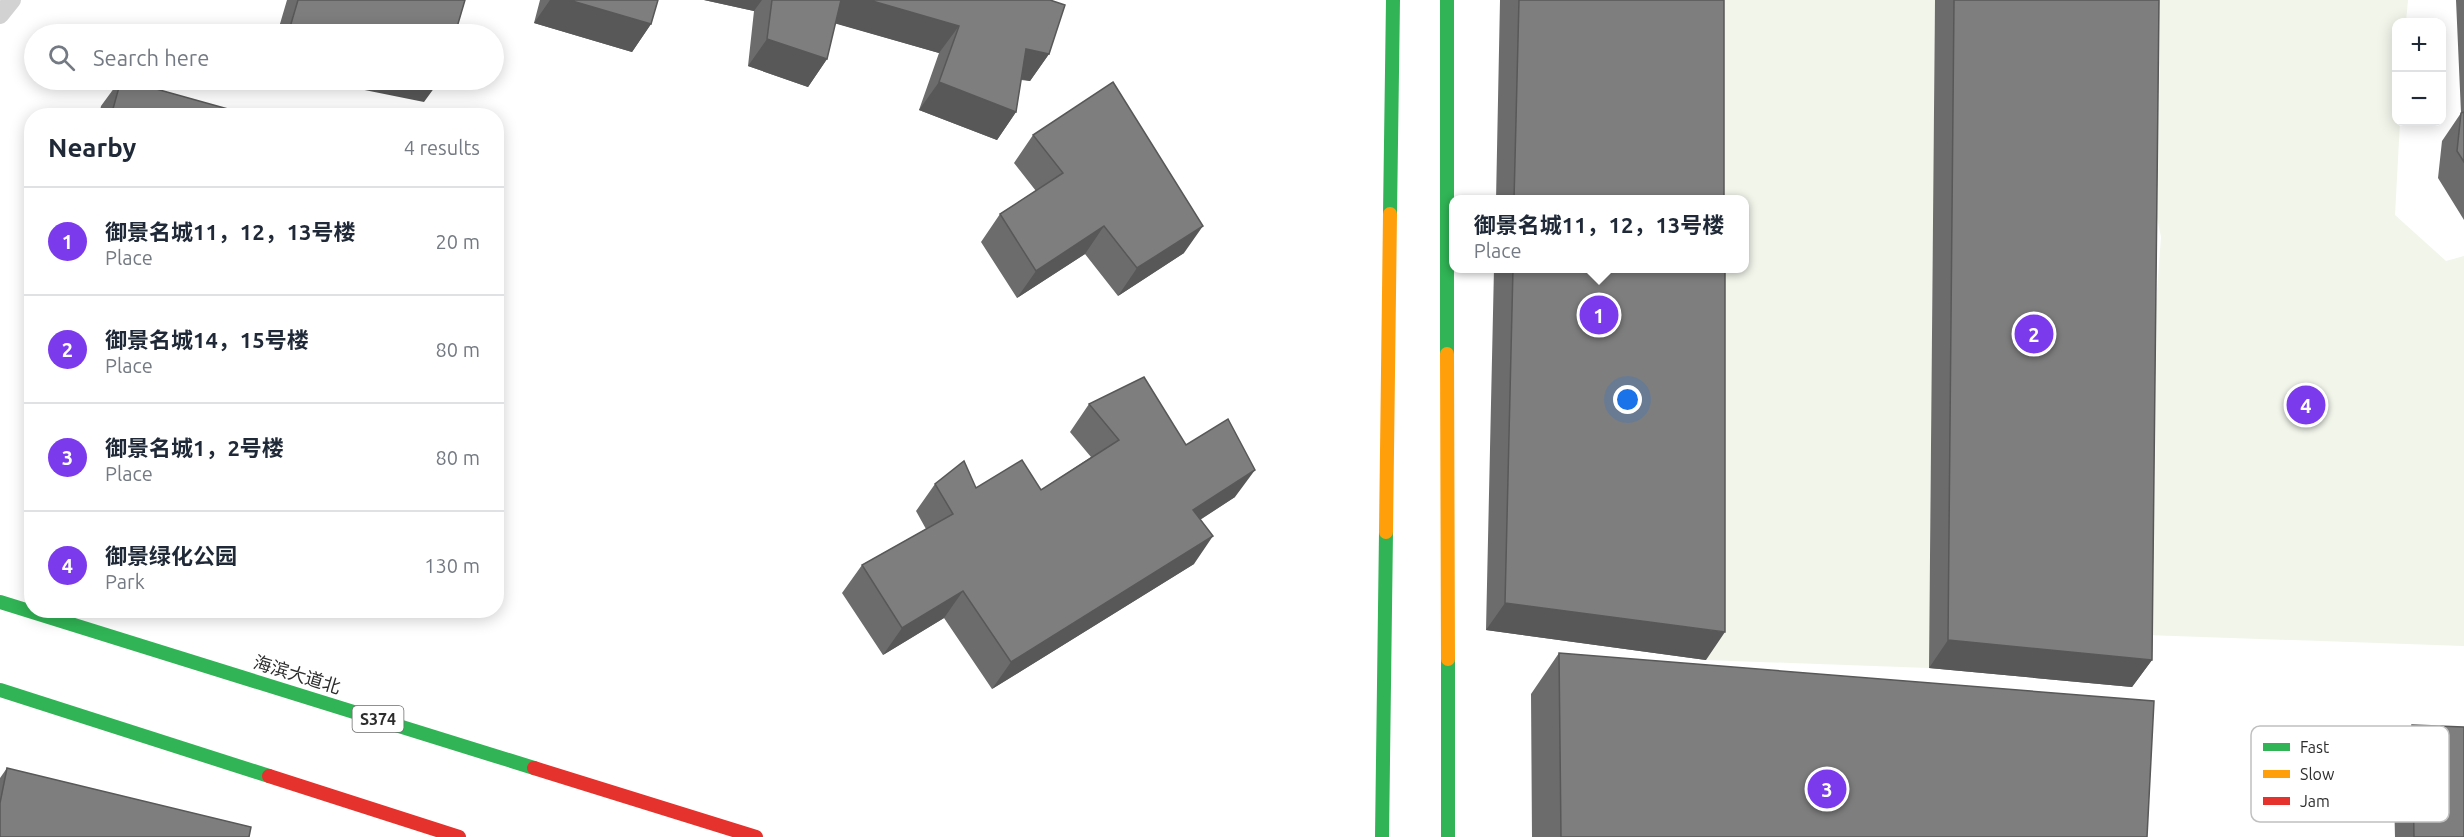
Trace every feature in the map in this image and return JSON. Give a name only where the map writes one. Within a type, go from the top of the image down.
[{"type":"street","points":[[1382,837],[1393,0]]},
{"type":"street","points":[[1447,0],[1448,837]]},
{"type":"street","name":"海滨大道北","points":[[0,602],[24,609]]},
{"type":"street","name":"海滨大道北","points":[[51,618],[756,837]]},
{"type":"street","points":[[0,690],[459,837]]},
{"type":"lane","points":[[0,15],[12,0]]},
{"type":"shaded area","points":[[1698,0],[1935,0],[1929,668],[1706,660],[1701,273],[1749,273],[1749,195],[1700,195]]},
{"type":"shaded area","points":[[2107,0],[2408,0],[2406,18],[2392,18],[2392,126],[2400,126],[2395,215],[2446,261],[2464,256],[2464,646],[2146,635],[2138,550],[2161,237],[2118,28]]},
{"type":"building","points":[[298,0],[465,0],[458,24],[291,24]]},
{"type":"building","points":[[569,0],[658,0],[651,24]]},
{"type":"building","points":[[772,0],[841,0],[827,59],[767,39]]},
{"type":"building","points":[[869,0],[1050,0],[1065,5],[1049,54],[1026,49],[1016,112],[939,82],[959,26]]},
{"type":"building","points":[[1519,0],[1724,0],[1724,195],[1514,195]]},
{"type":"building","points":[[1954,0],[2159,0],[2152,660],[1948,640]]},
{"type":"building","points":[[1113,82],[1203,226],[1137,268],[1104,226],[1036,271],[1000,214],[1063,173],[1033,135]]},
{"type":"building","points":[[118,90],[160,90],[224,108],[113,108]]},
{"type":"building","points":[[2464,112],[2464,162],[2457,151],[2461,113]]},
{"type":"building","points":[[1513,273],[1725,273],[1725,632],[1505,603]]},
{"type":"building","points":[[1144,377],[1186,445],[1228,419],[1255,470],[1193,510],[1213,536],[1011,662],[963,591],[902,628],[862,565],[953,514],[935,484],[964,461],[976,488],[1022,460],[1041,490],[1119,440],[1089,404]]},
{"type":"building","points":[[1559,653],[2154,701],[2147,837],[1561,837]]},
{"type":"building","points":[[2449,726],[2464,727],[2464,837],[2414,837],[2414,822],[2449,822]]},
{"type":"building","points":[[7,768],[251,827],[249,837],[0,837],[0,803]]},
{"type":"traffic: fast","points":[[1390,214],[1393,0]]},
{"type":"traffic: fast","points":[[1447,0],[1447,354]]},
{"type":"traffic: fast","points":[[1382,837],[1386,532]]},
{"type":"traffic: fast","points":[[0,602],[24,609]]},
{"type":"traffic: fast","points":[[51,618],[534,768]]},
{"type":"traffic: fast","points":[[1448,659],[1448,837]]},
{"type":"traffic: fast","points":[[0,690],[269,776]]},
{"type":"traffic: slow","points":[[1386,532],[1390,214]]},
{"type":"traffic: slow","points":[[1447,354],[1448,659]]},
{"type":"traffic: jam","points":[[534,768],[756,837]]},
{"type":"traffic: jam","points":[[269,776],[459,837]]},
{"type":"place","name":"御景名城11，12，13号楼","points":[[1599,315]]},
{"type":"place","name":"御景名城14，15号楼","points":[[2034,334]]},
{"type":"place","name":"御景绿化公园","points":[[2306,405]]},
{"type":"place","name":"御景名城1，2号楼","points":[[1827,789]]}]
